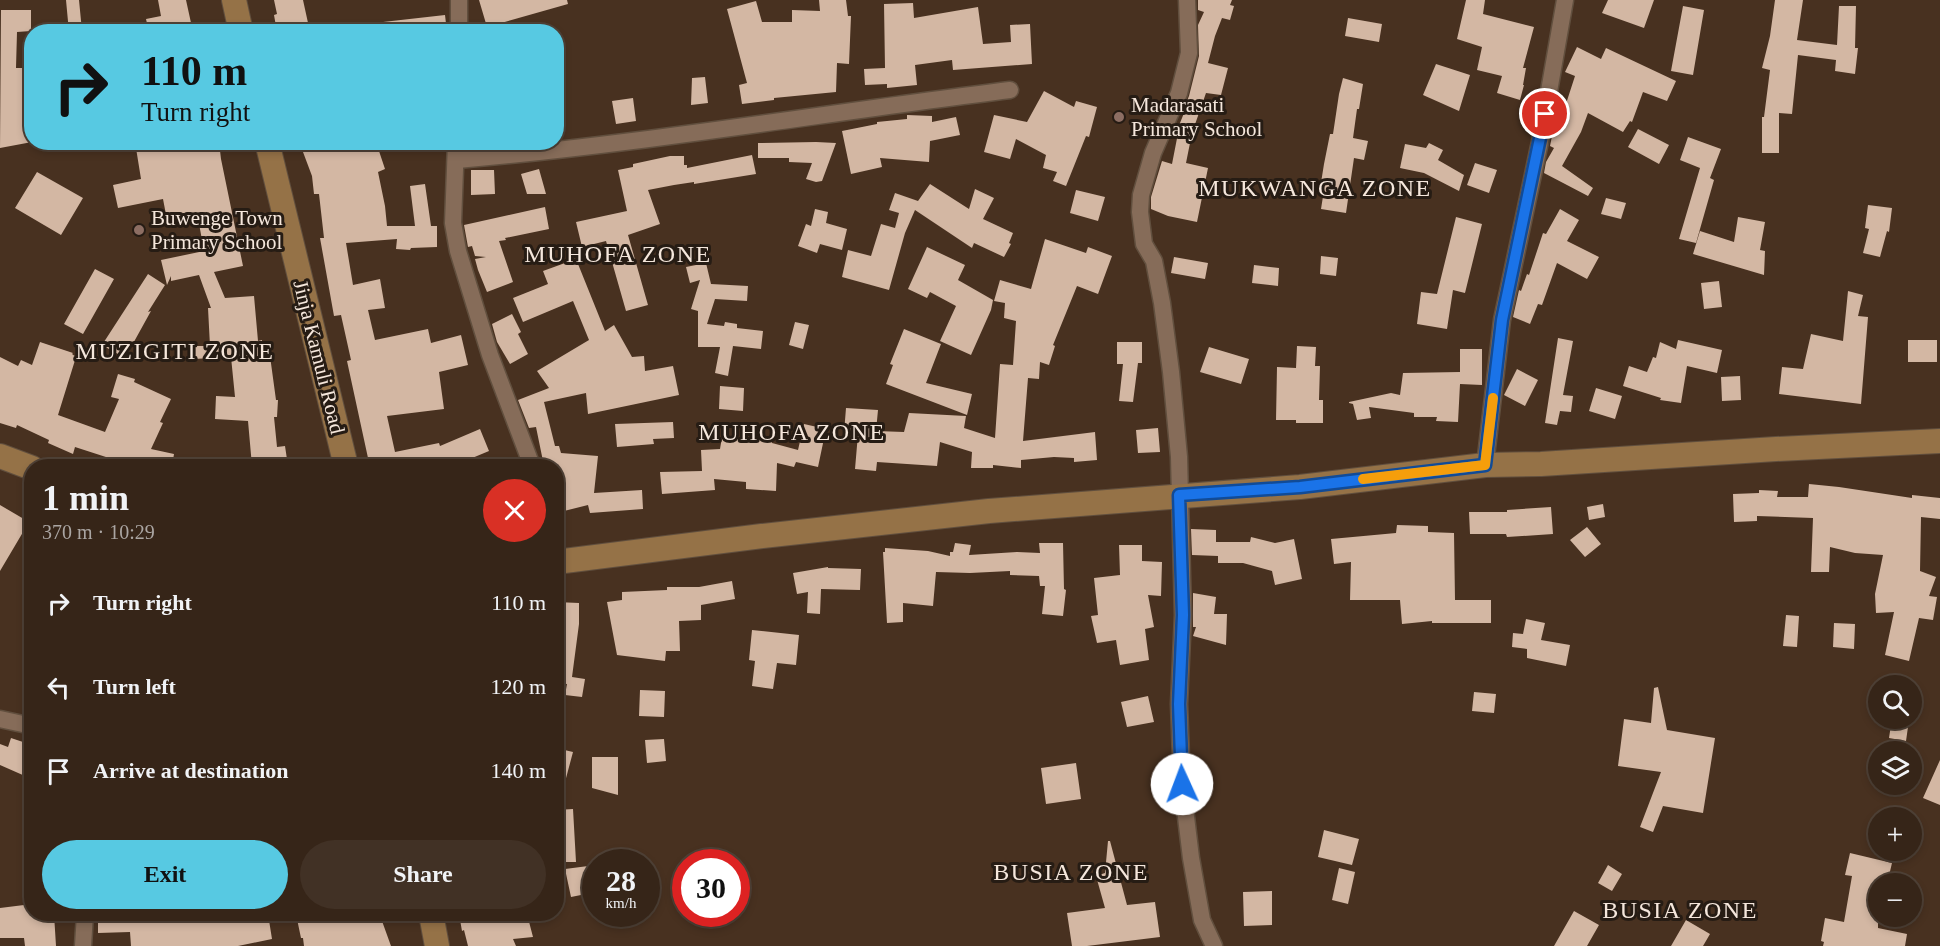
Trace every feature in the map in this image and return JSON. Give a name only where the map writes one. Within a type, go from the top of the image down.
[{"type":"main road","points":[[234,0],[239,24]]},
{"type":"main road","name":"Jinja Kamuli Road","points":[[269,150],[344,459]]},
{"type":"main road","points":[[564,557],[966,513],[1300,487],[1485,465],[1541,464],[1940,441]]},
{"type":"main road","points":[[0,456],[24,465]]},
{"type":"main road","points":[[432,921],[437,946]]},
{"type":"street","points":[[459,0],[459,24]]},
{"type":"street","points":[[1187,0],[1189,53],[1179,93],[1153,153],[1141,195],[1140,212],[1144,244],[1154,261],[1167,338],[1179,456],[1183,615],[1179,704],[1182,784],[1191,858],[1202,920],[1214,946]]},
{"type":"street","points":[[1485,465],[1502,320],[1541,137],[1565,0]]},
{"type":"street","points":[[564,150],[673,137],[1010,90]]},
{"type":"street","points":[[456,150],[453,223],[458,251],[490,355],[529,459]]},
{"type":"street","points":[[457,160],[562,150]]},
{"type":"street","points":[[0,719],[24,724]]},
{"type":"street","points":[[83,946],[85,921]]},
{"type":"building","points":[[66,0],[79,0],[81,24],[68,24]]},
{"type":"building","points":[[158,0],[186,0],[191,24],[147,24],[146,19],[161,16]]},
{"type":"building","points":[[274,0],[303,0],[308,24],[276,24],[274,15],[277,14]]},
{"type":"building","points":[[479,0],[567,0],[568,4],[498,24],[486,24]]},
{"type":"building","points":[[819,0],[846,0],[848,16],[851,16],[849,64],[837,63],[836,92],[774,98],[774,100],[742,104],[739,85],[747,83],[727,9],[756,1],[762,22],[792,22],[792,10],[820,11]]},
{"type":"building","points":[[1198,0],[1232,0],[1230,5],[1234,6],[1230,20],[1222,18],[1208,63],[1228,68],[1221,95],[1206,93],[1192,133],[1186,163],[1208,168],[1197,222],[1168,216],[1151,209],[1151,197],[1162,161],[1172,164],[1180,123],[1199,56],[1198,25],[1204,12],[1198,10]]},
{"type":"building","points":[[1466,0],[1485,0],[1483,14],[1534,27],[1523,68],[1526,68],[1520,100],[1497,93],[1502,76],[1477,70],[1482,47],[1457,39]]},
{"type":"building","points":[[1608,0],[1654,0],[1644,28],[1602,13]]},
{"type":"building","points":[[1775,0],[1803,0],[1797,40],[1837,45],[1839,6],[1856,6],[1855,48],[1858,48],[1855,74],[1835,71],[1836,60],[1798,55],[1792,114],[1779,113],[1779,153],[1762,153],[1762,117],[1764,117],[1770,70],[1762,68],[1770,36]]},
{"type":"building","points":[[913,3],[914,18],[978,7],[983,44],[1011,42],[1010,25],[1030,24],[1032,64],[953,70],[952,60],[915,65],[917,85],[887,88],[887,84],[865,85],[864,69],[885,68],[884,4]]},
{"type":"building","points":[[1683,6],[1704,10],[1693,75],[1671,71]]},
{"type":"building","points":[[1,10],[31,10],[31,24],[24,24],[24,32],[17,32],[16,68],[24,68],[24,144],[0,148]]},
{"type":"building","points":[[445,15],[446,24],[383,24],[383,22]]},
{"type":"building","points":[[1348,18],[1382,24],[1379,42],[1345,36]]},
{"type":"building","points":[[1577,47],[1601,59],[1606,48],[1676,81],[1667,101],[1643,92],[1632,122],[1630,121],[1623,132],[1588,113],[1581,132],[1562,166],[1593,188],[1588,196],[1544,173],[1546,162],[1554,148],[1550,146],[1553,131],[1563,113],[1575,76],[1565,72]]},
{"type":"building","points":[[1436,64],[1470,75],[1459,111],[1423,95]]},
{"type":"building","points":[[705,77],[708,103],[691,105],[692,78]]},
{"type":"building","points":[[1343,78],[1363,84],[1353,138],[1368,141],[1364,160],[1354,158],[1346,213],[1321,209],[1324,190],[1320,189]]},
{"type":"building","points":[[1044,91],[1074,107],[1076,101],[1097,107],[1089,137],[1086,136],[1066,186],[1053,181],[1057,172],[1043,168],[1046,155],[1016,139],[1010,159],[984,152],[994,115],[1027,122]]},
{"type":"building","points":[[633,98],[636,121],[616,124],[612,101]]},
{"type":"building","points":[[907,115],[932,116],[932,122],[956,117],[960,135],[930,141],[929,162],[880,158],[882,167],[851,174],[842,131],[877,124],[877,122],[907,119]]},
{"type":"building","points":[[1638,129],[1669,145],[1659,164],[1628,147]]},
{"type":"building","points":[[1688,137],[1721,149],[1710,178],[1714,180],[1696,243],[1679,239],[1700,168],[1680,160]]},
{"type":"building","points":[[758,143],[836,143],[822,181],[816,182],[806,179],[812,163],[789,162],[789,158],[758,158]]},
{"type":"building","points":[[1429,143],[1443,150],[1438,160],[1464,175],[1459,191],[1424,173],[1400,168],[1405,144],[1426,148]]},
{"type":"building","points":[[136,150],[220,150],[243,266],[214,272],[225,298],[254,296],[258,341],[262,340],[263,357],[270,356],[276,400],[278,400],[277,417],[274,417],[277,447],[285,446],[287,459],[251,459],[248,421],[215,419],[216,396],[235,397],[231,357],[194,359],[193,346],[210,346],[208,308],[211,308],[199,275],[171,281],[171,276],[167,285],[161,260],[204,251],[198,218],[168,225],[163,199],[118,208],[113,185],[141,179]]},
{"type":"building","points":[[379,150],[385,169],[378,172],[387,226],[415,226],[410,186],[425,184],[431,226],[437,226],[437,247],[396,249],[397,239],[346,243],[353,285],[380,279],[385,308],[368,310],[375,340],[428,329],[431,343],[461,335],[468,365],[439,372],[444,409],[387,416],[395,452],[439,443],[440,446],[480,429],[489,451],[470,459],[364,459],[368,458],[347,361],[351,360],[341,315],[334,316],[320,238],[324,238],[319,194],[314,194],[312,176],[303,152]]},
{"type":"building","points":[[752,155],[756,174],[648,190],[660,224],[628,235],[648,305],[626,311],[606,241],[582,247],[576,222],[627,211],[618,170],[633,167],[633,164],[670,156],[684,156],[684,165],[687,165],[687,168]]},
{"type":"building","points":[[1475,163],[1497,170],[1489,193],[1467,185]]},
{"type":"building","points":[[539,169],[546,194],[527,194],[521,174]]},
{"type":"building","points":[[471,170],[494,170],[495,194],[471,195]]},
{"type":"building","points":[[37,172],[83,198],[61,235],[15,208]]},
{"type":"building","points":[[930,184],[969,209],[975,189],[994,198],[983,219],[1013,233],[1009,243],[1011,244],[1004,257],[974,243],[972,248],[915,210],[905,233],[889,290],[842,277],[848,250],[871,256],[881,224],[895,228],[899,213],[889,210],[895,193],[918,201]]},
{"type":"building","points":[[1076,190],[1105,197],[1098,221],[1070,213]]},
{"type":"building","points":[[1606,198],[1626,203],[1621,219],[1601,214]]},
{"type":"building","points":[[1868,205],[1892,208],[1889,232],[1887,231],[1880,257],[1863,253],[1869,229],[1865,228]]},
{"type":"building","points":[[545,207],[549,229],[499,241],[513,282],[487,292],[475,259],[486,257],[475,256],[472,246],[468,247],[464,225]]},
{"type":"building","points":[[815,209],[828,212],[826,223],[847,229],[842,250],[820,244],[817,253],[798,246],[806,224],[811,226]]},
{"type":"building","points":[[1560,209],[1579,220],[1567,241],[1599,257],[1587,279],[1557,263],[1542,305],[1538,304],[1530,324],[1513,317],[1519,290],[1521,291],[1527,274],[1529,275],[1543,233],[1546,234]]},
{"type":"building","points":[[1456,217],[1482,224],[1465,293],[1453,290],[1447,329],[1417,324],[1421,292],[1437,294]]},
{"type":"building","points":[[1738,217],[1765,222],[1760,250],[1765,251],[1764,275],[1693,254],[1700,231],[1734,242]]},
{"type":"building","points":[[1045,239],[1086,253],[1088,247],[1112,256],[1098,294],[1077,286],[1053,345],[1055,346],[1049,365],[1040,362],[1039,379],[1028,378],[1023,441],[1095,432],[1097,460],[1074,462],[1074,458],[1054,457],[1021,460],[1021,468],[993,465],[993,468],[971,468],[972,452],[940,442],[937,466],[877,462],[876,471],[855,469],[858,434],[844,433],[846,408],[878,410],[876,431],[904,432],[909,413],[966,416],[964,428],[995,438],[1000,364],[1013,365],[1016,321],[1004,318],[1005,303],[994,301],[1000,280],[1031,289]]},
{"type":"building","points":[[927,247],[965,265],[958,280],[993,300],[991,310],[971,355],[940,341],[956,306],[930,292],[927,298],[908,289]]},
{"type":"building","points":[[1321,256],[1338,258],[1336,276],[1320,274]]},
{"type":"building","points":[[1174,257],[1208,263],[1205,279],[1171,273]]},
{"type":"building","points":[[576,259],[605,331],[614,325],[632,357],[644,356],[645,371],[673,366],[679,395],[588,414],[586,393],[544,402],[555,446],[559,446],[561,453],[598,456],[594,493],[642,490],[643,509],[590,513],[588,505],[564,511],[564,459],[543,459],[536,427],[529,428],[518,400],[549,388],[537,371],[589,340],[573,301],[523,322],[513,298],[548,284],[543,271]]},
{"type":"building","points":[[706,263],[711,284],[748,286],[747,301],[715,299],[707,324],[724,326],[725,322],[737,324],[737,328],[763,331],[761,349],[733,346],[728,376],[715,373],[720,347],[698,347],[698,311],[691,309],[700,280],[690,283],[686,267]]},
{"type":"building","points":[[1254,265],[1279,268],[1278,286],[1252,283]]},
{"type":"building","points":[[95,269],[114,279],[83,334],[64,324]]},
{"type":"building","points":[[148,274],[165,285],[148,312],[151,311],[125,358],[102,345]]},
{"type":"building","points":[[1719,281],[1722,307],[1704,309],[1701,283]]},
{"type":"building","points":[[1848,291],[1863,295],[1858,316],[1868,317],[1861,404],[1779,394],[1782,367],[1803,369],[1811,334],[1843,341]]},
{"type":"building","points":[[512,314],[521,332],[518,334],[528,354],[510,364],[497,342],[492,324]]},
{"type":"building","points":[[795,322],[809,325],[803,349],[789,345]]},
{"type":"building","points":[[904,329],[941,344],[926,383],[972,394],[967,415],[886,384],[893,365],[890,364]]},
{"type":"building","points":[[1558,338],[1573,341],[1563,395],[1573,396],[1571,412],[1560,411],[1557,425],[1545,423]]},
{"type":"building","points":[[1678,340],[1722,350],[1717,373],[1687,366],[1681,403],[1660,400],[1661,398],[1623,386],[1629,366],[1647,372],[1653,357],[1656,358],[1660,342],[1676,349]]},
{"type":"building","points":[[1908,340],[1937,340],[1937,362],[1908,362]]},
{"type":"building","points":[[40,342],[73,353],[76,357],[58,415],[105,432],[119,399],[111,397],[118,374],[135,379],[134,382],[171,399],[151,449],[174,454],[173,459],[111,459],[75,447],[73,454],[17,425],[16,428],[0,423],[0,357],[18,366],[21,360],[32,365]]},
{"type":"building","points":[[1117,342],[1142,342],[1142,363],[1138,363],[1133,402],[1119,401],[1123,364],[1117,364]]},
{"type":"building","points":[[1297,346],[1316,347],[1315,366],[1320,366],[1319,400],[1323,400],[1323,423],[1276,420],[1277,367],[1296,368]]},
{"type":"building","points":[[1209,347],[1249,359],[1241,384],[1200,372]]},
{"type":"building","points":[[1460,349],[1482,349],[1482,385],[1460,384],[1458,422],[1436,421],[1437,417],[1414,417],[1414,413],[1369,407],[1371,418],[1357,420],[1353,404],[1349,402],[1391,393],[1400,395],[1403,373],[1460,372]]},
{"type":"building","points":[[1517,369],[1538,380],[1525,406],[1504,395]]},
{"type":"building","points":[[1740,376],[1741,400],[1722,401],[1721,377]]},
{"type":"building","points":[[720,386],[744,388],[743,411],[719,409]]},
{"type":"building","points":[[1596,388],[1622,396],[1615,419],[1589,411]]},
{"type":"building","points":[[673,422],[674,438],[653,439],[654,444],[617,447],[615,424]]},
{"type":"building","points":[[804,424],[826,429],[818,467],[796,462],[794,467],[777,463],[776,491],[746,489],[746,482],[714,479],[715,490],[662,494],[660,472],[702,471],[701,450],[720,449],[722,437],[748,440],[749,437],[772,441],[772,443],[798,450]]},
{"type":"building","points":[[1158,428],[1160,452],[1138,453],[1136,430]]},
{"type":"building","points":[[1809,484],[1912,498],[1912,495],[1940,498],[1940,519],[1921,517],[1920,571],[1936,577],[1929,596],[1937,597],[1933,620],[1919,618],[1909,661],[1885,655],[1894,612],[1876,613],[1875,594],[1883,555],[1855,553],[1830,547],[1829,572],[1811,572],[1813,518],[1757,516],[1757,521],[1734,522],[1733,494],[1759,493],[1759,490],[1778,491],[1777,497],[1808,497]]},
{"type":"building","points":[[1603,504],[1605,517],[1589,520],[1587,507]]},
{"type":"building","points":[[0,505],[24,519],[24,530],[0,571]]},
{"type":"building","points":[[1551,507],[1553,534],[1507,537],[1506,534],[1470,534],[1469,512],[1507,512],[1507,510]]},
{"type":"building","points":[[1397,525],[1428,526],[1428,532],[1454,533],[1455,600],[1491,600],[1491,623],[1432,623],[1432,621],[1402,624],[1400,600],[1350,600],[1351,562],[1334,564],[1331,539],[1396,533]]},
{"type":"building","points":[[1587,527],[1601,544],[1585,557],[1570,540]]},
{"type":"building","points":[[1191,529],[1216,530],[1216,542],[1250,542],[1251,537],[1275,543],[1294,539],[1302,579],[1275,585],[1272,571],[1243,563],[1218,563],[1218,556],[1192,555]]},
{"type":"building","points":[[955,543],[971,545],[969,555],[1040,553],[1039,543],[1063,543],[1064,589],[1066,590],[1063,616],[1042,614],[1045,586],[1040,586],[1039,576],[1010,575],[1010,571],[936,572],[933,606],[903,603],[903,622],[887,623],[883,552],[885,548],[928,551],[950,556]]},
{"type":"building","points":[[1119,545],[1142,545],[1142,561],[1162,562],[1161,596],[1148,595],[1154,627],[1145,629],[1149,660],[1120,665],[1116,640],[1097,643],[1091,616],[1098,615],[1094,578],[1120,575]]},
{"type":"building","points":[[828,567],[861,569],[860,590],[821,589],[820,614],[807,613],[808,592],[797,594],[793,573]]},
{"type":"building","points":[[732,581],[735,599],[701,605],[701,620],[679,621],[680,651],[666,651],[665,661],[617,655],[607,602],[622,600],[622,592],[667,590],[667,587],[699,587]]},
{"type":"building","points":[[1193,593],[1216,597],[1214,614],[1227,614],[1226,645],[1193,636],[1196,627],[1193,627]]},
{"type":"building","points":[[564,602],[579,603],[579,624],[572,677],[585,679],[582,697],[565,695],[567,684],[564,684]]},
{"type":"building","points":[[1786,615],[1799,616],[1797,647],[1783,646]]},
{"type":"building","points":[[1526,619],[1545,623],[1541,640],[1570,645],[1566,666],[1527,658],[1527,649],[1512,647],[1513,633],[1523,634]]},
{"type":"building","points":[[1834,623],[1855,624],[1854,649],[1833,647]]},
{"type":"building","points":[[752,630],[799,635],[796,665],[777,663],[773,689],[752,686],[755,661],[749,660]]},
{"type":"building","points":[[1658,687],[1667,730],[1715,738],[1703,813],[1663,806],[1653,832],[1640,827],[1661,772],[1618,766],[1624,719],[1651,723],[1654,688]]},
{"type":"building","points":[[640,690],[665,691],[664,717],[639,716]]},
{"type":"building","points":[[1474,692],[1496,694],[1494,713],[1472,711]]},
{"type":"building","points":[[1148,696],[1154,722],[1127,727],[1121,702]]},
{"type":"building","points":[[1890,729],[1908,729],[1906,741],[1889,738]]},
{"type":"building","points":[[11,738],[24,742],[24,776],[0,765],[0,744],[8,747]]},
{"type":"building","points":[[664,739],[666,761],[647,763],[645,740]]},
{"type":"building","points":[[564,750],[573,752],[564,786]]},
{"type":"building","points":[[592,757],[618,757],[618,795],[592,788]]},
{"type":"building","points":[[1940,760],[1940,805],[1923,798]]},
{"type":"building","points":[[1076,763],[1081,799],[1046,804],[1041,768]]},
{"type":"building","points":[[573,809],[576,862],[564,862],[564,810]]},
{"type":"building","points":[[1324,830],[1359,839],[1352,865],[1318,857]]},
{"type":"building","points":[[1108,841],[1110,841],[1127,905],[1155,902],[1160,937],[1072,946],[1067,913],[1105,908],[1096,876],[1105,873]]},
{"type":"building","points":[[1850,853],[1868,857],[1868,861],[1892,863],[1890,873],[1868,873],[1868,927],[1907,934],[1905,946],[1823,946],[1824,942],[1821,941],[1825,918],[1844,922],[1852,876],[1845,875]]},
{"type":"building","points":[[1608,865],[1622,874],[1612,891],[1598,883]]},
{"type":"building","points":[[582,867],[582,895],[571,897],[565,869]]},
{"type":"building","points":[[1339,868],[1355,872],[1348,904],[1332,900]]},
{"type":"building","points":[[1272,891],[1272,925],[1244,926],[1243,892]]},
{"type":"building","points":[[24,905],[24,921],[54,921],[56,946],[25,946],[24,938],[0,938],[0,908]]},
{"type":"building","points":[[1574,911],[1599,925],[1587,946],[1554,946]]},
{"type":"building","points":[[1686,920],[1710,934],[1703,946],[1671,946]]},
{"type":"building","points":[[98,921],[269,921],[272,939],[238,946],[131,946],[130,932],[98,933]]},
{"type":"building","points":[[297,921],[382,921],[391,946],[304,946],[303,938],[301,938]]},
{"type":"building","points":[[460,921],[529,921],[533,937],[513,939],[516,946],[468,946],[464,930],[462,931]]},
{"type":"slow traffic","points":[[1363,479],[1485,465],[1493,398]]},
{"type":"place","name":"Madarasati Primary School","points":[[1119,117]]},
{"type":"place","name":"Buwenge Town Primary School","points":[[139,230]]},
{"type":"district","name":"MUKWANGA ZONE","points":[[1315,188]]},
{"type":"district","name":"MUHOFA ZONE","points":[[618,254]]},
{"type":"district","name":"MUZIGITI ZONE","points":[[175,351]]},
{"type":"district","name":"MUHOFA ZONE","points":[[792,432]]},
{"type":"district","name":"BUSIA ZONE","points":[[1071,872]]},
{"type":"district","name":"BUSIA ZONE","points":[[1680,910]]},
{"type":"route","points":[[1182,784],[1179,704],[1183,615],[1179,495],[1300,487],[1485,465],[1502,320],[1545,114]]}]
